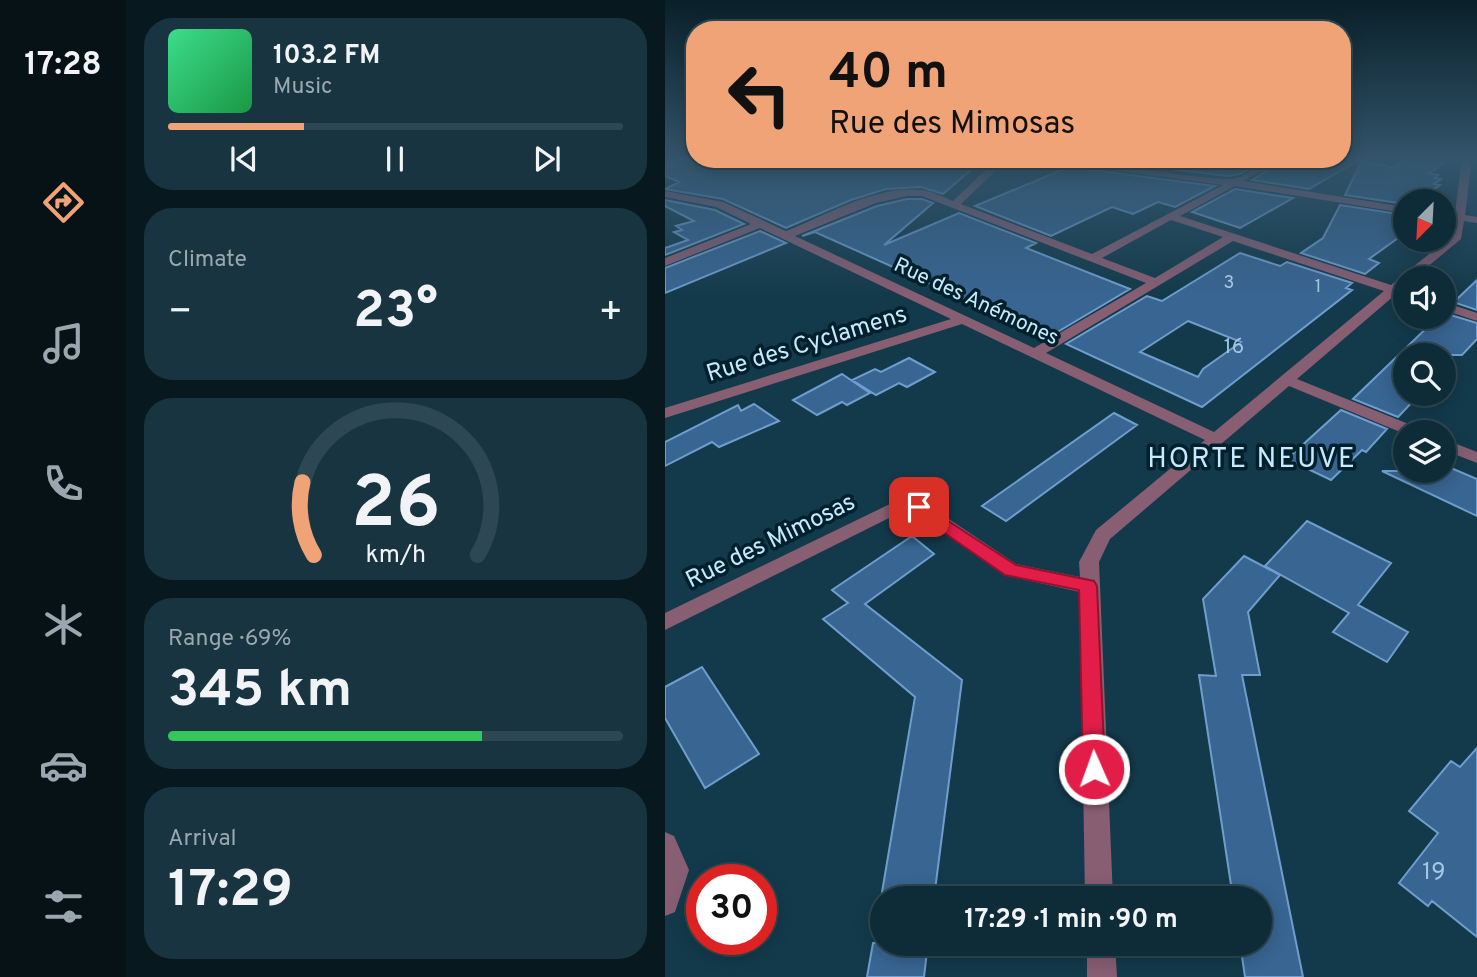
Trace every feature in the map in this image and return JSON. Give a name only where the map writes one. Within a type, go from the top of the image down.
[{"type":"street","name":"Rue des Anémones","points":[[720,205],[1215,439]]},
{"type":"street","points":[[786,235],[866,205]]},
{"type":"street","points":[[954,205],[1155,282]]},
{"type":"street","points":[[1093,258],[1195,205]]},
{"type":"street","points":[[1371,205],[1393,208]]},
{"type":"street","points":[[1425,266],[1457,237],[1462,205]]},
{"type":"street","points":[[1172,217],[1230,238],[1393,283]]},
{"type":"street","points":[[1456,217],[1477,220]]},
{"type":"street","points":[[665,262],[760,224]]},
{"type":"street","points":[[1036,353],[1230,238]]},
{"type":"street","points":[[1099,886],[1089,562],[1103,536],[1215,439],[1393,294]]},
{"type":"street","points":[[1456,310],[1477,317]]},
{"type":"street","name":"Rue des Cyclamens","points":[[665,413],[962,320]]},
{"type":"street","points":[[1288,380],[1393,423]]},
{"type":"street","points":[[1456,449],[1477,458]]},
{"type":"street","name":"Rue des Mimosas","points":[[665,622],[892,509],[919,507],[1011,570],[1088,586]]},
{"type":"street","points":[[665,845],[677,870],[665,902]]},
{"type":"street","points":[[1101,956],[1102,977]]},
{"type":"building","points":[[688,205],[715,210],[744,224],[665,255],[665,248],[688,240],[674,232],[682,230],[676,226],[694,221],[665,206]]},
{"type":"building","points":[[735,205],[840,205],[786,228]]},
{"type":"building","points":[[931,205],[884,245],[959,213],[1036,243],[1026,248],[1130,289],[1049,337],[815,232],[802,236],[877,206]]},
{"type":"building","points":[[1153,205],[1133,214],[1112,207],[1051,236],[975,206]]},
{"type":"building","points":[[1206,205],[1281,205],[1240,228],[1192,212]]},
{"type":"building","points":[[1340,205],[1393,213],[1393,242],[1369,259],[1379,263],[1365,274],[1301,253],[1323,238]]},
{"type":"building","points":[[760,231],[786,243],[665,293],[665,268]]},
{"type":"building","points":[[1240,253],[1280,266],[1287,262],[1352,283],[1346,288],[1352,290],[1202,407],[1066,344],[1147,296],[1162,301]],"holes":[[[1188,321],[1241,342],[1203,369],[1198,377],[1140,352]]]},
{"type":"building","points":[[1477,280],[1477,310],[1456,303]]},
{"type":"building","points":[[1456,317],[1477,323],[1477,339],[1462,355],[1456,355],[1456,343],[1411,343],[1426,329],[1456,329]]},
{"type":"building","points":[[909,358],[935,372],[907,387],[899,383],[876,395],[852,380],[875,369],[881,372]]},
{"type":"building","points":[[1393,360],[1393,406],[1408,406],[1398,417],[1353,399]]},
{"type":"building","points":[[842,374],[870,393],[847,405],[842,402],[817,415],[793,400]]},
{"type":"building","points":[[754,404],[779,421],[719,447],[712,442],[665,466],[665,442],[738,405],[741,411]]},
{"type":"building","points":[[1341,410],[1387,429],[1366,452],[1362,450],[1331,480],[1287,459]]},
{"type":"building","points":[[1114,413],[1137,425],[1006,521],[982,506]]},
{"type":"building","points":[[1456,470],[1477,479],[1477,516],[1407,483],[1456,483]]},
{"type":"building","points":[[1307,521],[1391,563],[1358,605],[1408,632],[1387,662],[1333,632],[1349,613],[1265,566]]},
{"type":"building","points":[[912,536],[934,554],[865,604],[962,680],[936,886],[883,886],[915,697],[823,619],[848,603],[832,590]]},
{"type":"building","points":[[1244,556],[1280,575],[1248,612],[1260,675],[1242,675],[1303,977],[1245,977],[1242,956],[1272,956],[1272,886],[1231,886],[1199,675],[1216,676],[1203,599]]},
{"type":"building","points":[[702,667],[759,754],[705,788],[665,718],[665,687]]},
{"type":"building","points":[[1477,748],[1477,937],[1432,901],[1428,906],[1399,883],[1438,833],[1409,811],[1451,761],[1460,767]]},
{"type":"building","points":[[871,956],[926,956],[924,977],[867,977]]},
{"type":"district","name":"HORTE NEUVE","points":[[1252,460]]},
{"type":"route","points":[[919,507],[1011,570],[1088,586],[1094,769]]}]
